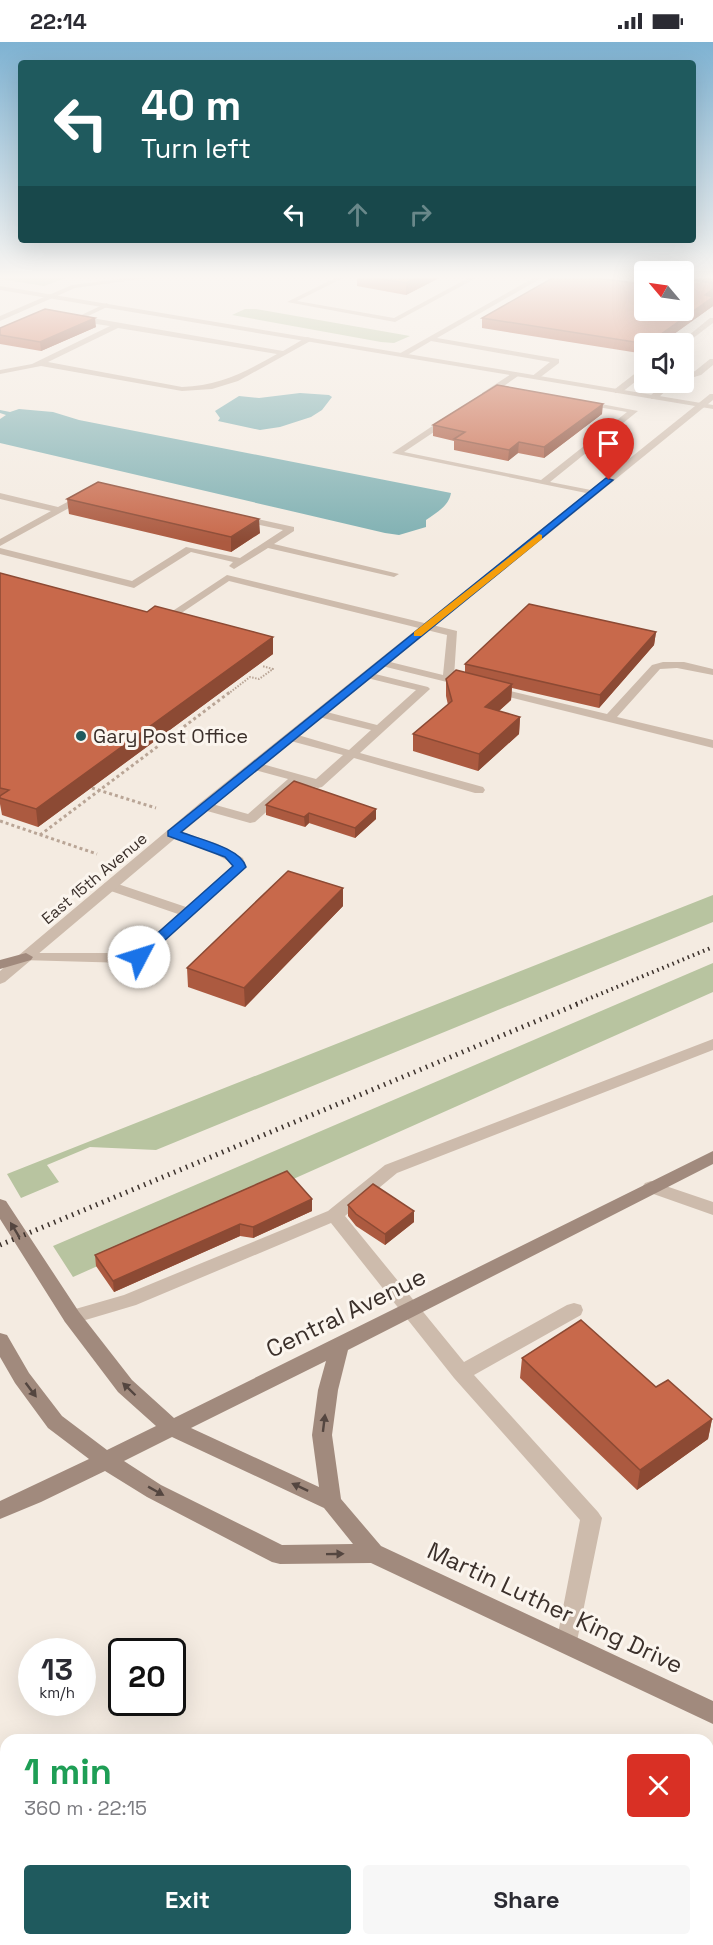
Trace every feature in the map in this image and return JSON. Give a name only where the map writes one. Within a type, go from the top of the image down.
[{"type":"main road","points":[[0,965],[26,957]]},
{"type":"main road","name":"Central Avenue","points":[[0,1510],[106,1461],[339,1346],[713,1157]]},
{"type":"main road","name":"Martin Luther King Drive","points":[[0,1205],[72,1317],[125,1386],[172,1428],[331,1502],[373,1553],[713,1713]]},
{"type":"main road","name":"Martin Luther King Drive","points":[[0,1340],[22,1378],[55,1422],[106,1461],[154,1491],[280,1555],[373,1553]]},
{"type":"main road","points":[[331,1502],[322,1436],[328,1390],[339,1346]]},
{"type":"street","points":[[0,372],[32,365]]},
{"type":"street","points":[[50,365],[182,389],[206,389],[228,383],[262,365]]},
{"type":"street","points":[[464,365],[707,406]]},
{"type":"street","points":[[535,377],[551,365]]},
{"type":"street","points":[[694,374],[708,365]]},
{"type":"street","points":[[480,398],[518,374]]},
{"type":"street","points":[[605,406],[634,380]]},
{"type":"street","points":[[497,387],[508,389]]},
{"type":"street","points":[[654,397],[659,393]]},
{"type":"street","name":"East 15th Avenue","points":[[0,979],[205,806],[593,493],[707,406],[713,396]]},
{"type":"street","points":[[543,483],[634,411],[573,400]]},
{"type":"street","points":[[454,415],[396,453],[593,493]]},
{"type":"street","points":[[0,543],[100,488]]},
{"type":"street","points":[[0,496],[59,510]]},
{"type":"street","points":[[167,618],[226,578],[233,567],[241,561],[291,529],[224,514]]},
{"type":"street","points":[[266,545],[394,574]]},
{"type":"street","points":[[0,551],[134,585],[189,549],[241,561]]},
{"type":"street","points":[[226,578],[453,633],[448,679]]},
{"type":"street","points":[[382,663],[713,744]]},
{"type":"street","points":[[610,718],[656,667],[664,664],[680,665],[713,672]]},
{"type":"street","points":[[255,766],[318,784],[424,689],[367,675]]},
{"type":"street","points":[[320,714],[379,729]]},
{"type":"street","points":[[291,737],[479,790]]},
{"type":"street","points":[[205,806],[250,819],[297,778]]},
{"type":"street","points":[[26,957],[128,959],[139,957],[239,867],[238,861],[229,854],[172,833]]},
{"type":"street","points":[[110,886],[189,913]]},
{"type":"street","points":[[72,1317],[129,1300],[334,1215],[391,1169],[713,1044]]},
{"type":"street","points":[[651,1187],[713,1209]]},
{"type":"street","points":[[334,1215],[461,1373],[591,1518],[567,1644]]},
{"type":"street","points":[[461,1373],[574,1310]]},
{"type":"path","points":[[40,835],[250,677],[259,679],[273,669],[262,666]]},
{"type":"path","points":[[92,788],[156,808]]},
{"type":"path","points":[[0,821],[97,854]]},
{"type":"green space","points":[[713,895],[713,922],[156,1150],[90,1147],[47,1165],[59,1182],[21,1198],[7,1174]]},
{"type":"green space","points":[[713,963],[713,992],[73,1277],[53,1246]]},
{"type":"water","points":[[300,393],[332,397],[322,410],[311,417],[280,427],[260,430],[218,421],[220,418],[215,411],[239,396],[259,398]]},
{"type":"water","points":[[19,409],[53,412],[79,420],[451,493],[450,498],[438,512],[426,520],[426,527],[399,535],[385,533],[0,443],[0,419],[6,415],[0,413],[0,410],[10,412]]},
{"type":"building","points":[[497,385],[603,404],[544,447],[519,442],[509,450],[454,439],[465,432],[433,425]]},
{"type":"building","points":[[98,482],[259,519],[231,537],[67,499]]},
{"type":"building","name":"Gary Post Office","points":[[0,573],[147,612],[155,606],[273,637],[36,809],[0,798],[9,790],[0,788]]},
{"type":"building","points":[[529,604],[656,632],[600,695],[465,664]]},
{"type":"building","points":[[456,670],[512,684],[485,707],[520,717],[479,754],[413,734],[452,701],[446,679]]},
{"type":"building","points":[[294,781],[376,809],[355,828],[309,813],[304,817],[266,805]]},
{"type":"building","points":[[288,871],[343,888],[244,988],[187,968]]},
{"type":"building","points":[[287,1171],[312,1199],[253,1227],[240,1224],[113,1281],[95,1255]]},
{"type":"building","points":[[373,1184],[414,1211],[385,1234],[356,1214],[348,1205]]},
{"type":"building","points":[[581,1320],[656,1387],[668,1380],[712,1419],[640,1470],[522,1358]]},
{"type":"railway","points":[[576,1004],[713,947]]},
{"type":"railway","points":[[0,1245],[580,1003]]},
{"type":"slow traffic","points":[[418,634],[539,537]]},
{"type":"place","name":"Gary Post Office","points":[[81,736]]},
{"type":"route","points":[[139,957],[239,867],[238,861],[229,854],[172,833],[609,480]]}]
